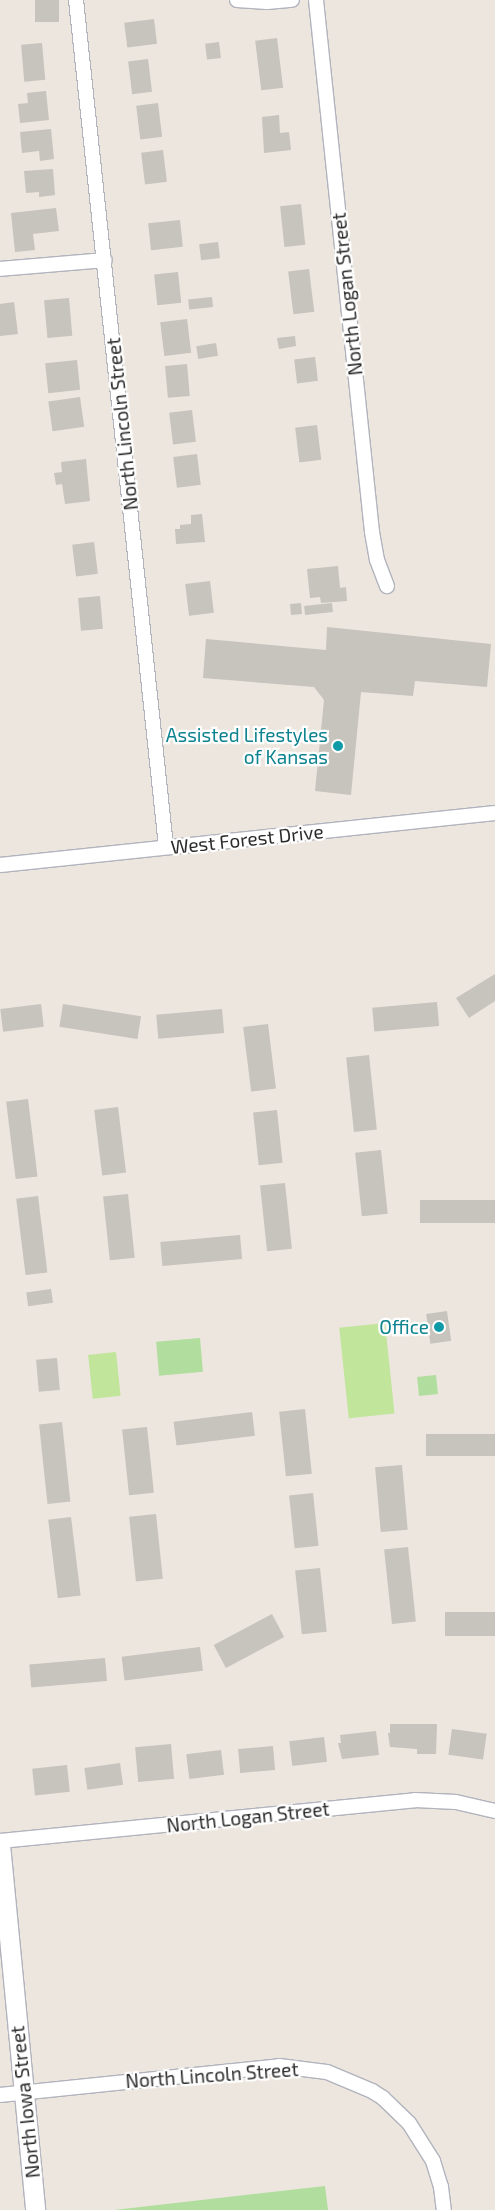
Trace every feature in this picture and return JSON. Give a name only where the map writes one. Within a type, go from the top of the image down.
[{"type":"street","name":"North Lincoln Street","points":[[76,0],[166,847]]},
{"type":"street","points":[[237,0],[267,2],[292,0]]},
{"type":"street","name":"North Logan Street","points":[[316,0],[372,532],[376,560],[387,586]]},
{"type":"street","points":[[0,269],[105,260]]},
{"type":"street","name":"West Forest Drive","points":[[0,865],[495,813]]},
{"type":"street","name":"North Logan Street","points":[[0,1842],[415,1800],[456,1802],[495,1811]]},
{"type":"street","name":"North Iowa Street","points":[[0,1842],[35,2210]]},
{"type":"street","name":"North Lincoln Street","points":[[0,2095],[279,2066],[327,2072],[372,2091],[402,2115],[433,2161],[441,2187],[444,2210]]},
{"type":"green space","points":[[385,1323],[395,1414],[349,1418],[339,1328]]},
{"type":"green space","points":[[200,1338],[203,1372],[159,1376],[156,1342]]},
{"type":"green space","points":[[116,1352],[121,1396],[93,1399],[88,1355]]},
{"type":"green space","points":[[436,1375],[438,1394],[419,1396],[417,1377]]},
{"type":"green space","points":[[325,2186],[328,2210],[114,2210]]},
{"type":"building","points":[[35,0],[59,0],[59,22],[35,22]]},
{"type":"building","points":[[154,19],[157,44],[127,47],[124,23]]},
{"type":"building","points":[[277,38],[283,88],[261,90],[255,41]]},
{"type":"building","points":[[219,42],[221,58],[207,60],[205,44]]},
{"type":"building","points":[[42,43],[45,80],[24,82],[21,45]]},
{"type":"building","points":[[148,59],[152,92],[132,94],[128,61]]},
{"type":"building","points":[[46,91],[49,120],[20,123],[18,104],[28,103],[27,93]]},
{"type":"building","points":[[158,103],[162,137],[140,139],[136,106]]},
{"type":"building","points":[[279,115],[280,133],[289,132],[291,150],[264,153],[262,117]]},
{"type":"building","points":[[51,129],[54,159],[40,161],[39,151],[22,153],[20,132]]},
{"type":"building","points":[[163,150],[167,182],[145,184],[141,153]]},
{"type":"building","points":[[53,169],[55,195],[39,197],[39,192],[26,193],[24,171]]},
{"type":"building","points":[[301,204],[305,245],[284,247],[280,206]]},
{"type":"building","points":[[56,208],[59,231],[33,234],[35,250],[15,252],[11,213]]},
{"type":"building","points":[[180,220],[183,247],[151,250],[148,223]]},
{"type":"building","points":[[218,242],[220,258],[201,260],[199,244]]},
{"type":"building","points":[[309,269],[314,312],[293,314],[288,272]]},
{"type":"building","points":[[178,272],[181,303],[157,305],[154,275]]},
{"type":"building","points":[[212,297],[213,307],[189,309],[188,300]]},
{"type":"building","points":[[69,298],[72,336],[47,338],[44,300]]},
{"type":"building","points":[[14,302],[18,334],[0,336],[0,304]]},
{"type":"building","points":[[187,319],[191,353],[164,356],[160,322]]},
{"type":"building","points":[[295,336],[296,346],[279,349],[277,338]]},
{"type":"building","points":[[216,343],[218,356],[198,359],[196,346]]},
{"type":"building","points":[[315,357],[318,381],[297,383],[294,360]]},
{"type":"building","points":[[77,360],[80,390],[48,393],[45,363]]},
{"type":"building","points":[[187,364],[190,396],[168,398],[165,366]]},
{"type":"building","points":[[80,397],[84,427],[52,431],[48,401]]},
{"type":"building","points":[[192,410],[196,442],[173,445],[169,413]]},
{"type":"building","points":[[317,425],[321,460],[299,462],[295,428]]},
{"type":"building","points":[[197,454],[201,485],[177,488],[173,457]]},
{"type":"building","points":[[86,459],[90,501],[65,504],[62,484],[56,485],[54,473],[62,472],[61,462]]},
{"type":"building","points":[[202,514],[205,542],[176,544],[175,529],[180,529],[180,525],[191,524],[191,515]]},
{"type":"building","points":[[94,542],[98,574],[76,576],[72,545]]},
{"type":"building","points":[[338,566],[340,588],[346,587],[347,601],[321,603],[320,597],[310,598],[307,569]]},
{"type":"building","points":[[210,581],[214,613],[189,616],[185,584]]},
{"type":"building","points":[[100,596],[103,629],[81,631],[78,598]]},
{"type":"building","points":[[301,603],[302,614],[291,615],[290,604]]},
{"type":"building","points":[[332,603],[333,612],[305,615],[304,606]]},
{"type":"building","name":"Assisted Lifestyles of Kansas","points":[[327,627],[491,644],[487,687],[415,681],[413,696],[361,692],[351,795],[315,791],[324,700],[314,687],[203,678],[206,639],[326,650]]},
{"type":"building","points":[[495,974],[495,1001],[469,1018],[456,998]]},
{"type":"building","points":[[437,1002],[439,1026],[374,1032],[372,1008]]},
{"type":"building","points":[[41,1004],[44,1027],[3,1032],[0,1009]]},
{"type":"building","points":[[63,1004],[141,1016],[137,1039],[59,1027]]},
{"type":"building","points":[[222,1009],[224,1033],[158,1039],[156,1015]]},
{"type":"building","points":[[268,1024],[276,1089],[251,1092],[243,1027]]},
{"type":"building","points":[[369,1055],[377,1130],[354,1132],[346,1057]]},
{"type":"building","points":[[28,1099],[38,1176],[16,1179],[6,1102]]},
{"type":"building","points":[[118,1107],[126,1173],[102,1175],[94,1110]]},
{"type":"building","points":[[277,1110],[283,1163],[259,1165],[253,1113]]},
{"type":"building","points":[[381,1150],[388,1214],[362,1216],[355,1153]]},
{"type":"building","points":[[285,1183],[292,1249],[267,1251],[260,1186]]},
{"type":"building","points":[[128,1194],[135,1258],[110,1260],[103,1197]]},
{"type":"building","points":[[38,1196],[47,1272],[26,1275],[16,1199]]},
{"type":"building","points":[[420,1200],[495,1200],[495,1223],[420,1223]]},
{"type":"building","points":[[240,1235],[242,1259],[162,1266],[160,1242]]},
{"type":"building","points":[[51,1289],[53,1303],[28,1306],[26,1292]]},
{"type":"building","name":"Office","points":[[447,1311],[451,1341],[430,1344],[426,1314]]},
{"type":"building","points":[[57,1358],[60,1390],[39,1392],[36,1360]]},
{"type":"building","points":[[305,1409],[312,1474],[286,1476],[279,1412]]},
{"type":"building","points":[[252,1412],[255,1436],[177,1445],[174,1422]]},
{"type":"building","points":[[62,1422],[70,1502],[47,1504],[39,1424]]},
{"type":"building","points":[[147,1427],[154,1493],[129,1495],[122,1430]]},
{"type":"building","points":[[426,1434],[495,1434],[495,1456],[426,1456]]},
{"type":"building","points":[[402,1465],[408,1530],[381,1532],[375,1467]]},
{"type":"building","points":[[313,1493],[319,1546],[295,1548],[289,1496]]},
{"type":"building","points":[[156,1514],[163,1579],[136,1581],[129,1517]]},
{"type":"building","points":[[71,1517],[81,1595],[58,1598],[48,1520]]},
{"type":"building","points":[[408,1547],[416,1622],[392,1624],[384,1550]]},
{"type":"building","points":[[320,1568],[327,1632],[302,1634],[295,1571]]},
{"type":"building","points":[[445,1612],[495,1612],[495,1636],[445,1636]]},
{"type":"building","points":[[272,1614],[284,1637],[226,1668],[214,1645]]},
{"type":"building","points":[[200,1647],[203,1671],[125,1680],[122,1657]]},
{"type":"building","points":[[105,1658],[107,1681],[31,1688],[29,1665]]},
{"type":"building","points":[[390,1724],[437,1724],[436,1754],[417,1754],[417,1749],[390,1747],[388,1733],[390,1733]]},
{"type":"building","points":[[452,1729],[487,1734],[483,1760],[448,1755]]},
{"type":"building","points":[[376,1731],[379,1755],[342,1759],[338,1743],[341,1743],[340,1735]]},
{"type":"building","points":[[324,1737],[327,1762],[292,1766],[289,1741]]},
{"type":"building","points":[[171,1744],[174,1779],[138,1782],[135,1747]]},
{"type":"building","points":[[273,1746],[275,1770],[240,1773],[238,1749]]},
{"type":"building","points":[[221,1750],[224,1775],[189,1779],[186,1754]]},
{"type":"building","points":[[120,1763],[123,1785],[87,1790],[84,1768]]},
{"type":"building","points":[[67,1765],[70,1792],[35,1796],[32,1769]]},
{"type":"place","name":"Assisted Lifestyles of Kansas","points":[[338,746]]},
{"type":"place","name":"Office","points":[[439,1327]]}]
